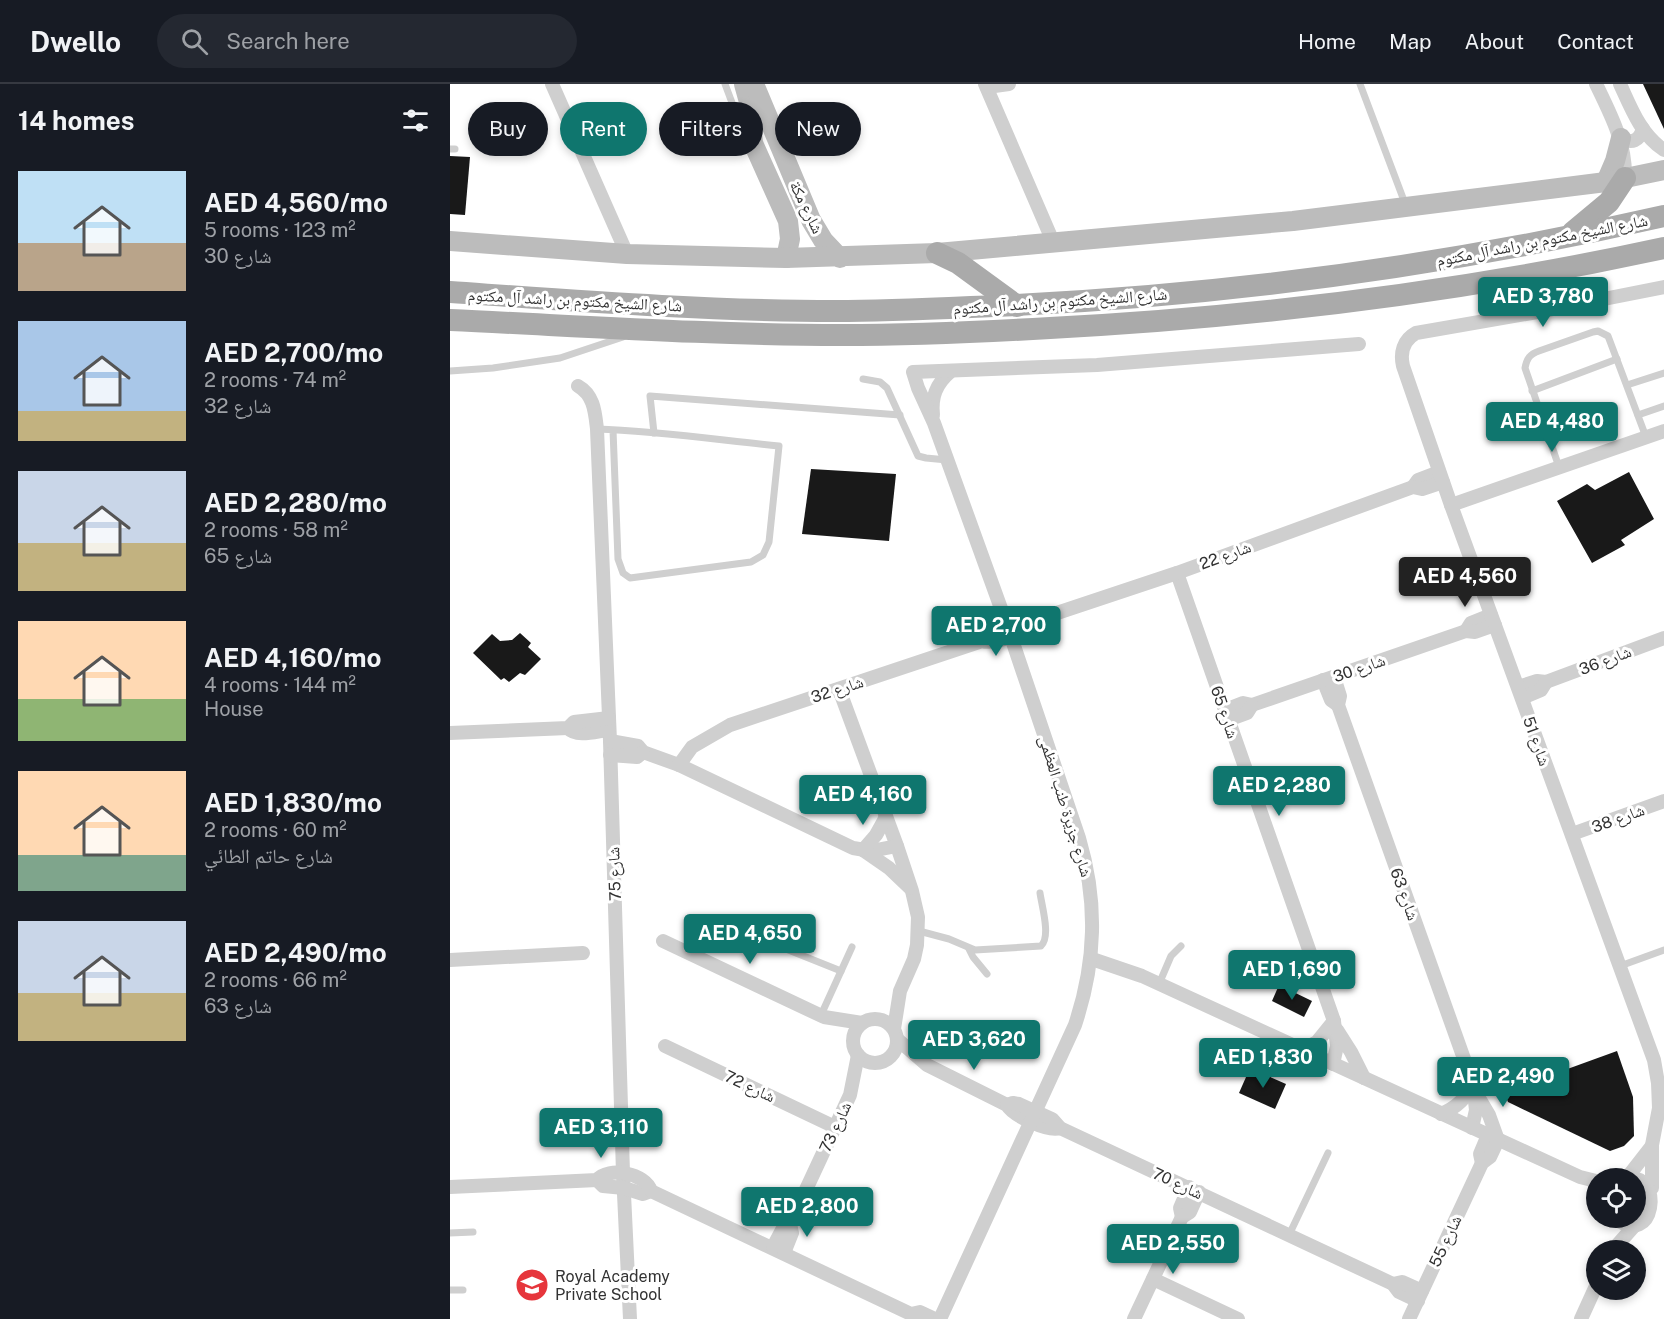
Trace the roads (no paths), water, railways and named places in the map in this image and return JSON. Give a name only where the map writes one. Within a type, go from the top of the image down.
[{"type":"main road","points":[[1567,237],[1599,213],[1609,202],[1616,180]]},
{"type":"main road","name":"شارع الشيخ مكتوم بن راشد آل مكتوم","points":[[450,292],[768,310],[838,311],[1017,306],[1131,298],[1279,283],[1395,267],[1567,237],[1664,216]]},
{"type":"main road","name":"شارع الشيخ مكتوم بن راشد آل مكتوم","points":[[450,320],[841,335],[944,334],[1163,322],[1278,311],[1392,296],[1519,276],[1664,248]]},
{"type":"main road","points":[[937,254],[957,263],[1017,306]]},
{"type":"street","points":[[552,84],[627,254]]},
{"type":"street","points":[[1010,84],[986,86],[1054,244]]},
{"type":"street","points":[[1596,84],[1621,138],[1627,142],[1635,141],[1643,129]]},
{"type":"street","points":[[1620,84],[1643,129],[1664,150]]},
{"type":"street","name":"شارع مكة","points":[[749,102],[752,86]]},
{"type":"street","name":"شارع مكة","points":[[752,86],[811,220],[823,240],[840,258]]},
{"type":"street","points":[[1616,180],[1615,160],[1621,138]]},
{"type":"street","name":"شارع مكة","points":[[758,156],[788,221],[790,239],[786,258]]},
{"type":"street","points":[[450,241],[627,254],[786,258],[937,254],[1293,221],[1407,208],[1616,180],[1664,170]]},
{"type":"street","name":"شارع 51","points":[[1646,1223],[1655,1209],[1657,1196],[1652,1145],[1659,1108],[1657,1072],[1441,477],[1401,355],[1406,340],[1419,332],[1661,290]]},
{"type":"street","points":[[950,372],[1097,365],[1359,344]]},
{"type":"street","name":"شارع جزيرة طنب العظمى","points":[[940,1319],[1075,1024],[1086,992],[1092,959],[1093,915],[1092,893],[1085,856],[1009,630],[934,423],[915,383],[913,372],[950,372]]},
{"type":"street","name":"شارع جزيرة طنب العظمى","points":[[934,423],[932,401],[934,392],[938,384],[950,372]]},
{"type":"street","name":"شارع 75","points":[[578,386],[590,398],[597,429],[630,1319]]},
{"type":"street","points":[[1451,505],[1664,431]]},
{"type":"street","name":"شارع 22","points":[[1009,630],[1027,619],[1036,620],[1177,573],[1413,487],[1422,489],[1441,477]]},
{"type":"street","name":"شارع 65","points":[[1177,573],[1335,1024],[1364,1078]]},
{"type":"street","name":"شارع 30","points":[[1226,715],[1247,713],[1252,705],[1466,631],[1475,632],[1493,620]]},
{"type":"street","name":"شارع 32","points":[[684,767],[697,755],[697,745],[712,733],[730,725],[982,641],[986,633],[1009,630]]},
{"type":"street","name":"شارع 36","points":[[1520,692],[1541,690],[1546,682],[1664,638]]},
{"type":"street","name":"شارع 63","points":[[1329,678],[1330,700],[1338,705],[1474,1088],[1489,1115],[1493,1138]]},
{"type":"street","points":[[822,1016],[870,1063],[883,1061],[895,1051],[900,991],[914,959],[919,931],[912,891],[839,689]]},
{"type":"street","points":[[450,733],[568,728],[574,722],[638,746],[644,752],[684,767],[842,843],[862,850],[889,868],[912,891]]},
{"type":"street","name":"شارع 38","points":[[1572,834],[1664,801]]},
{"type":"street","points":[[862,850],[876,835],[886,817]]},
{"type":"street","points":[[862,850],[880,850],[897,846]]},
{"type":"street","points":[[663,941],[822,1016],[884,1021],[896,1034]]},
{"type":"street","points":[[450,960],[583,953]]},
{"type":"street","points":[[1092,959],[1123,968],[1493,1138],[1586,1178]]},
{"type":"street","points":[[855,1050],[854,1036],[900,991]]},
{"type":"street","points":[[1302,1050],[1317,1042],[1335,1024]]},
{"type":"street","name":"شارع 65","points":[[1333,1064],[1337,1046],[1335,1024]]},
{"type":"street","name":"شارع 70","points":[[896,1034],[927,1065],[1007,1105],[1016,1103],[1034,1116],[1055,1120],[1060,1128],[1393,1284],[1402,1282],[1420,1296]]},
{"type":"street","name":"شارع 72","points":[[665,1046],[835,1127]]},
{"type":"street","name":"شارع 73","points":[[779,1250],[792,1233],[790,1224],[850,1095],[855,1050]]},
{"type":"street","name":"شارع 70","points":[[883,1061],[927,1065]]},
{"type":"street","name":"شارع 73","points":[[850,1095],[883,1061]]},
{"type":"street","points":[[1441,1114],[1449,1111],[1474,1088]]},
{"type":"street","name":"شارع 63","points":[[1472,1128],[1476,1110],[1474,1088]]},
{"type":"street","name":"شارع 55","points":[[1409,1319],[1482,1163],[1480,1154],[1493,1138]]},
{"type":"street","name":"شارع 51","points":[[1635,1168],[1652,1145]]},
{"type":"street","points":[[450,1187],[597,1180],[602,1175],[623,1173],[644,1181],[649,1185],[651,1191]]},
{"type":"street","points":[[1580,1177],[1586,1183]]},
{"type":"street","points":[[597,1180],[603,1186],[624,1188],[643,1194],[651,1191],[779,1250],[912,1316],[920,1312],[935,1319]]},
{"type":"street","points":[[1646,1186],[1657,1196]]},
{"type":"street","points":[[1134,1319],[1182,1217],[1190,1212],[1194,1190]]},
{"type":"street","points":[[1625,1240],[1640,1228]]},
{"type":"street","points":[[1153,1279],[1238,1319]]},
{"type":"street","points":[[1581,1319],[1590,1300]]},
{"type":"lane","points":[[724,84],[731,102]]},
{"type":"lane","points":[[1360,84],[1407,208]]},
{"type":"lane","points":[[450,371],[493,368],[560,358],[650,329]]},
{"type":"lane","points":[[1559,467],[1525,368],[1527,360],[1539,351],[1598,331],[1608,336],[1646,437]]},
{"type":"lane","points":[[1532,391],[1617,359]]},
{"type":"lane","points":[[1627,385],[1664,373]]},
{"type":"lane","points":[[863,379],[884,385],[890,392],[918,456],[947,460]]},
{"type":"lane","points":[[654,433],[650,396],[900,415]]},
{"type":"lane","points":[[1638,415],[1664,406]]},
{"type":"lane","points":[[597,429],[613,430],[654,433],[779,446],[769,542],[760,559],[661,575],[630,578],[623,573],[618,559],[613,430]]},
{"type":"lane","points":[[919,931],[980,951],[1037,947],[1044,944],[1046,936],[1040,893]]},
{"type":"lane","points":[[1159,984],[1171,956],[1181,946]]},
{"type":"lane","points":[[822,1016],[852,947]]},
{"type":"lane","points":[[786,949],[841,971]]},
{"type":"lane","points":[[969,949],[987,974]]},
{"type":"lane","points":[[1620,966],[1664,950]]},
{"type":"lane","points":[[1289,1235],[1328,1153]]},
{"type":"lane","points":[[450,1233],[473,1232]]},
{"type":"lane","points":[[450,1290],[463,1290]]},
{"type":"place","name":"Royal Academy Private School","points":[[532,1285]]}]
